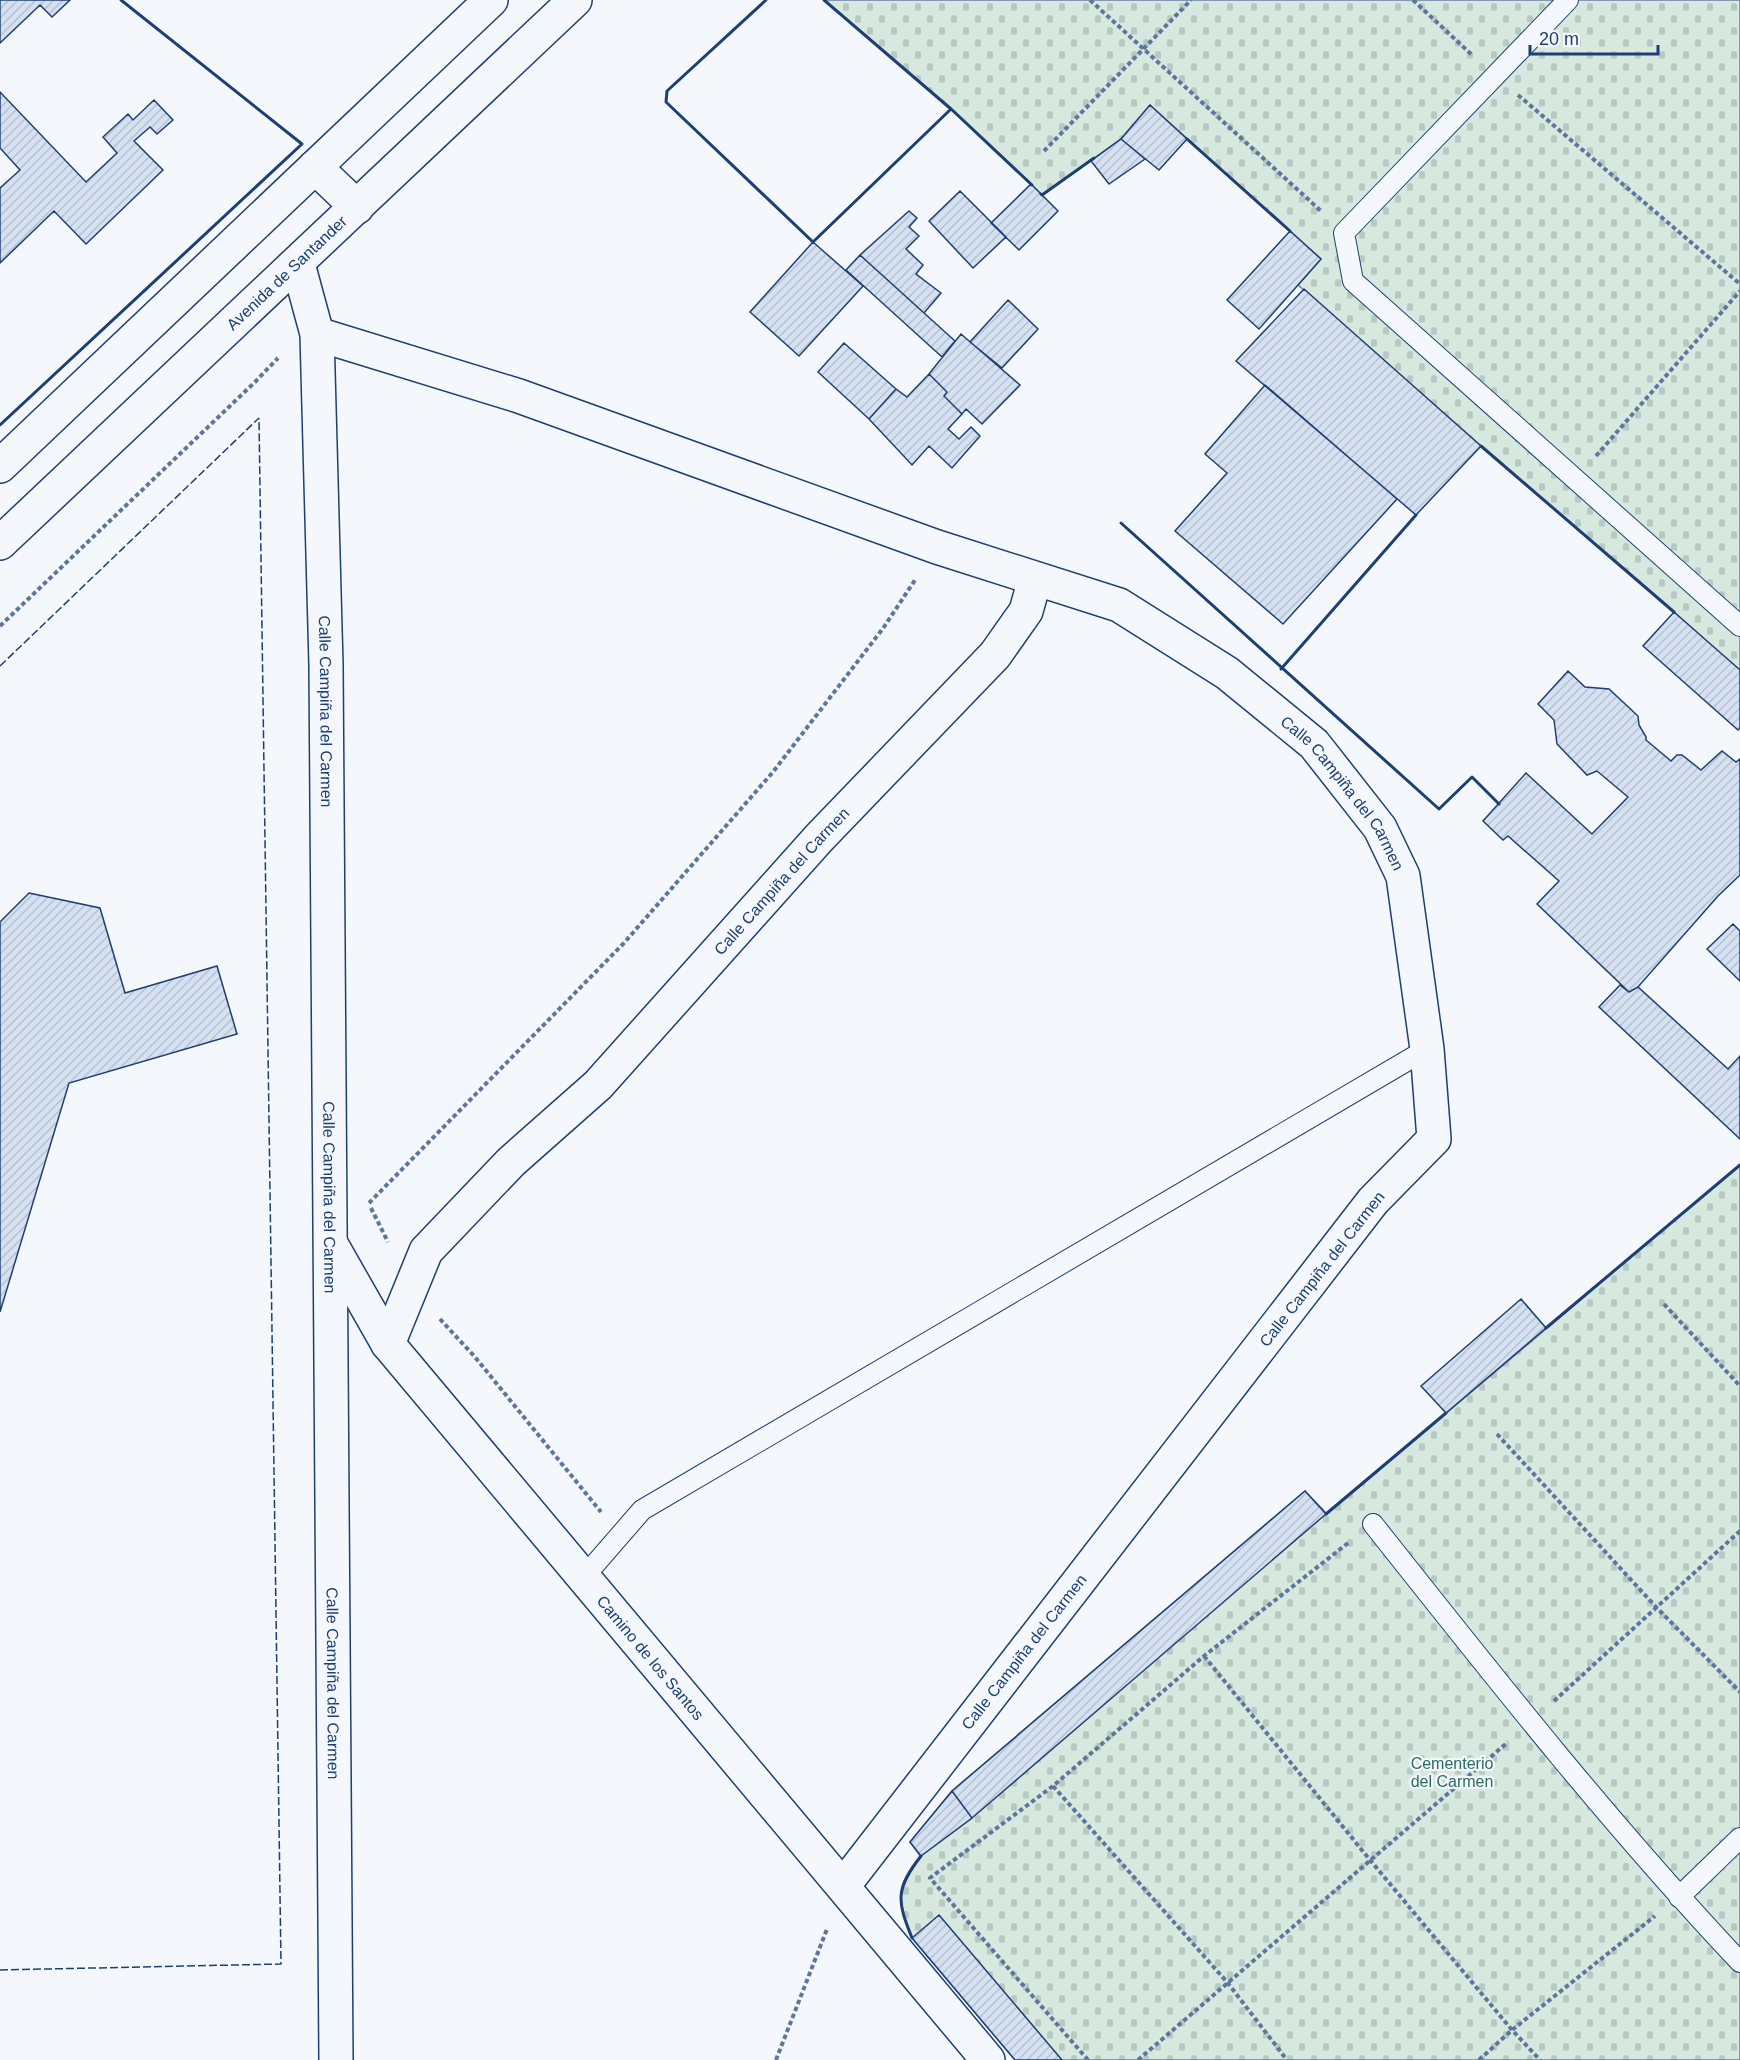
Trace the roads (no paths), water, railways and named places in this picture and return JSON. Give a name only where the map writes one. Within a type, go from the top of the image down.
[{"type":"street","points":[[0,466],[490,0]]},
{"type":"street","name":"Avenida de Santander","points":[[0,543],[298,264],[574,0]]},
{"type":"street","points":[[315,167],[357,207]]},
{"type":"street","name":"Calle Campiña del Carmen","points":[[298,264],[315,327],[326,665],[336,2060]]},
{"type":"street","name":"Calle Campiña del Carmen","points":[[315,327],[519,396],[937,548],[1119,605],[1227,673],[1314,744],[1380,828],[1403,876],[1427,1049],[1434,1139],[1373,1201],[844,1886]]},
{"type":"street","name":"Calle Campiña del Carmen","points":[[388,1344],[426,1251],[511,1162],[598,1086],[819,838],[995,655],[1026,611],[1035,579]]},
{"type":"street","name":"Camino de los Santos","points":[[330,1243],[388,1344],[988,2060]]},
{"type":"lane","points":[[1568,0],[1344,232],[1353,281],[1740,626]]},
{"type":"lane","points":[[583,1578],[642,1510],[1427,1049]]},
{"type":"lane","points":[[1372,1524],[1530,1722],[1679,1897],[1740,1962]]},
{"type":"lane","points":[[1679,1897],[1740,1838]]},
{"type":"park label","name":"Cementerio del Carmen","points":[[1452,1772]]}]
